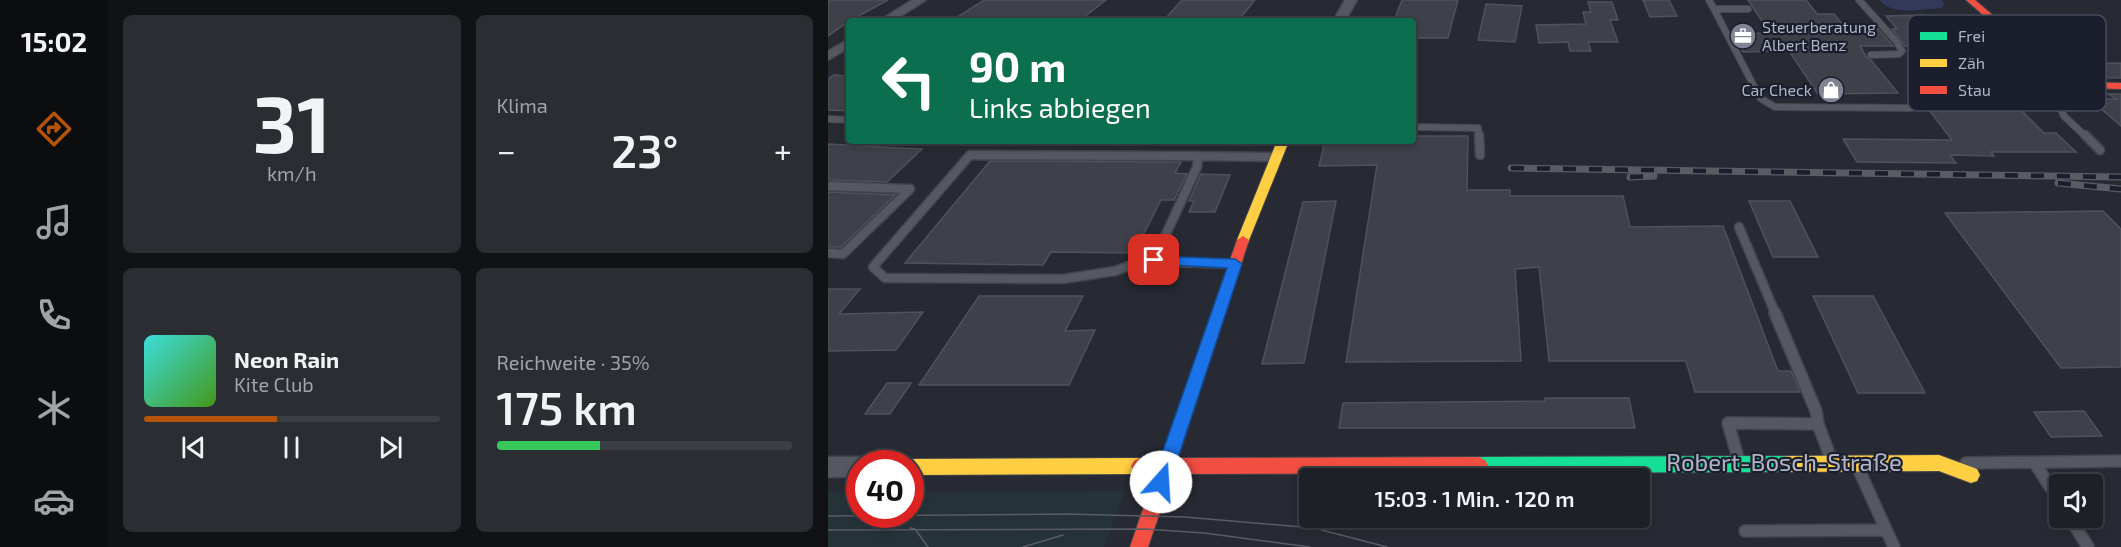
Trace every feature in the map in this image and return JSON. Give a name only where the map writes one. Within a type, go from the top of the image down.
[{"type":"street","points":[[890,18],[920,0]]},
{"type":"street","points":[[1341,18],[1351,0]]},
{"type":"street","points":[[1970,0],[1987,15]]},
{"type":"street","points":[[828,56],[846,47]]},
{"type":"street","points":[[1139,547],[1251,217],[1282,144]]},
{"type":"street","name":"Robert-Bosch-Straße","points":[[924,467],[1939,463],[1971,475]]},
{"type":"street","points":[[828,467],[846,467]]},
{"type":"lane","points":[[1709,0],[1760,98],[1767,103],[1775,107],[1797,108],[1908,108]]},
{"type":"lane","points":[[1859,0],[1896,41],[1902,51],[1899,54],[1871,55]]},
{"type":"lane","points":[[1714,9],[1748,9]]},
{"type":"lane","points":[[2062,111],[2064,116],[2100,150]]},
{"type":"lane","points":[[828,119],[846,120]]},
{"type":"lane","points":[[1416,127],[1478,128],[1480,155]]},
{"type":"lane","points":[[1235,264],[1142,261],[1115,271],[1063,279],[885,278],[873,267],[970,155],[1276,156]]},
{"type":"lane","points":[[1154,260],[1197,167],[1198,156]]},
{"type":"lane","points":[[828,186],[910,189],[843,254],[828,253]]},
{"type":"lane","points":[[1739,227],[1816,411],[1818,424],[1832,463]]},
{"type":"lane","points":[[1739,463],[1728,423],[1818,424]]},
{"type":"lane","points":[[1939,463],[2121,461]]},
{"type":"lane","points":[[2034,462],[2049,485]]},
{"type":"lane","points":[[1856,463],[1894,547]]},
{"type":"lane","points":[[2076,528],[2088,547]]},
{"type":"lane","points":[[1745,531],[1886,530]]},
{"type":"shaded area","points":[[1125,491],[1104,547],[828,547],[828,492],[846,492],[846,528],[924,528],[924,492]]},
{"type":"water","points":[[1880,0],[1941,0],[1945,4],[1942,8],[1900,10],[1885,5]]},
{"type":"building","points":[[828,0],[888,0],[855,18],[846,18],[846,23],[828,36]]},
{"type":"building","points":[[984,0],[1106,0],[1083,18],[956,18]]},
{"type":"building","points":[[1182,0],[1255,0],[1240,18],[1166,18]]},
{"type":"building","points":[[1402,0],[1458,0],[1448,38],[1416,38],[1416,18],[1395,18]]},
{"type":"building","points":[[1643,0],[1669,0],[1677,16],[1650,17]]},
{"type":"building","points":[[1748,0],[1806,0],[1817,14],[1834,14],[1846,29],[1878,29],[1893,46],[1860,46],[1867,58],[1898,93],[1818,94],[1789,51],[1743,52],[1733,34],[1770,33]]},
{"type":"building","points":[[1588,2],[1612,2],[1618,20],[1610,20],[1618,42],[1588,42],[1591,51],[1570,51],[1568,42],[1539,43],[1536,25],[1586,24],[1583,12],[1591,12]]},
{"type":"building","points":[[1486,4],[1522,6],[1515,42],[1478,40]]},
{"type":"building","points":[[1908,15],[1908,46],[1905,46],[1892,29],[1897,29],[1886,16]]},
{"type":"building","points":[[2106,63],[2121,63],[2121,78],[2106,78]]},
{"type":"building","points":[[834,75],[846,76],[846,111],[828,110],[828,79]]},
{"type":"building","points":[[2108,94],[2121,94],[2121,126],[2104,111],[2106,111],[2106,99],[2117,99]]},
{"type":"building","points":[[1930,111],[2022,111],[2044,133],[2056,133],[2076,152],[1991,152],[1994,156],[1950,155],[1956,163],[1857,162],[1843,139],[1952,140]]},
{"type":"building","points":[[1416,136],[1468,136],[1467,190],[1510,190],[1510,196],[1623,196],[1630,227],[1723,226],[1778,371],[1791,371],[1800,392],[1695,392],[1686,361],[1549,361],[1539,267],[1515,269],[1521,361],[1346,362],[1377,165],[1319,166],[1324,144],[1416,144]]},
{"type":"building","points":[[828,144],[922,149],[887,182],[828,180]]},
{"type":"building","points":[[990,161],[1181,162],[1175,173],[1187,174],[1174,200],[1161,200],[1134,253],[1051,252],[1043,265],[905,263]]},
{"type":"building","points":[[1201,174],[1230,175],[1215,212],[1189,212],[1194,201],[1189,201]]},
{"type":"building","points":[[828,192],[895,195],[841,247],[828,247]]},
{"type":"building","points":[[1336,201],[1304,363],[1262,364],[1303,202]]},
{"type":"building","points":[[1749,201],[1790,201],[1818,257],[1773,257]]},
{"type":"building","points":[[2103,211],[2121,229],[2121,367],[2061,368],[1945,213]]},
{"type":"building","points":[[828,289],[860,289],[839,314],[923,312],[896,350],[828,351]]},
{"type":"building","points":[[979,296],[1083,296],[1065,331],[1095,330],[1069,385],[919,385]]},
{"type":"building","points":[[1813,296],[1873,296],[1925,393],[1858,393]]},
{"type":"building","points":[[887,383],[911,383],[890,414],[865,414]]},
{"type":"building","points":[[1545,398],[1629,398],[1635,428],[1339,428],[1343,403],[1545,401]]},
{"type":"building","points":[[2084,411],[2102,436],[2051,437],[2034,412]]},
{"type":"tram line","points":[[828,516],[1066,514],[1185,517],[1314,528],[1387,547]]},
{"type":"tram line","points":[[910,528],[916,530]]},
{"type":"tram line","points":[[916,530],[1145,529],[1204,533],[1310,547]]},
{"type":"tram line","points":[[828,530],[916,530]]},
{"type":"tram line","points":[[916,530],[928,547]]},
{"type":"tram line","points":[[1023,547],[1063,535]]},
{"type":"railway","points":[[1511,168],[2121,177]]},
{"type":"railway","points":[[1630,177],[1654,176]]},
{"type":"railway","points":[[2058,183],[2121,189]]},
{"type":"traffic: fast","points":[[1479,465],[1786,464]]},
{"type":"traffic: slow","points":[[1243,240],[1282,144]]},
{"type":"traffic: slow","points":[[1786,464],[1939,463],[1971,475]]},
{"type":"traffic: slow","points":[[924,467],[1140,466]]},
{"type":"traffic: jam","points":[[1970,0],[1987,15]]},
{"type":"traffic: jam","points":[[2106,86],[2121,86]]},
{"type":"traffic: jam","points":[[1139,547],[1243,240]]},
{"type":"traffic: jam","points":[[1140,466],[1479,465]]},
{"type":"place","name":"Steuerberatung Albert Benz","points":[[1743,36]]},
{"type":"place","name":"Car Check","points":[[1831,90]]},
{"type":"route","points":[[1154,260],[1235,264],[1161,482]]}]
